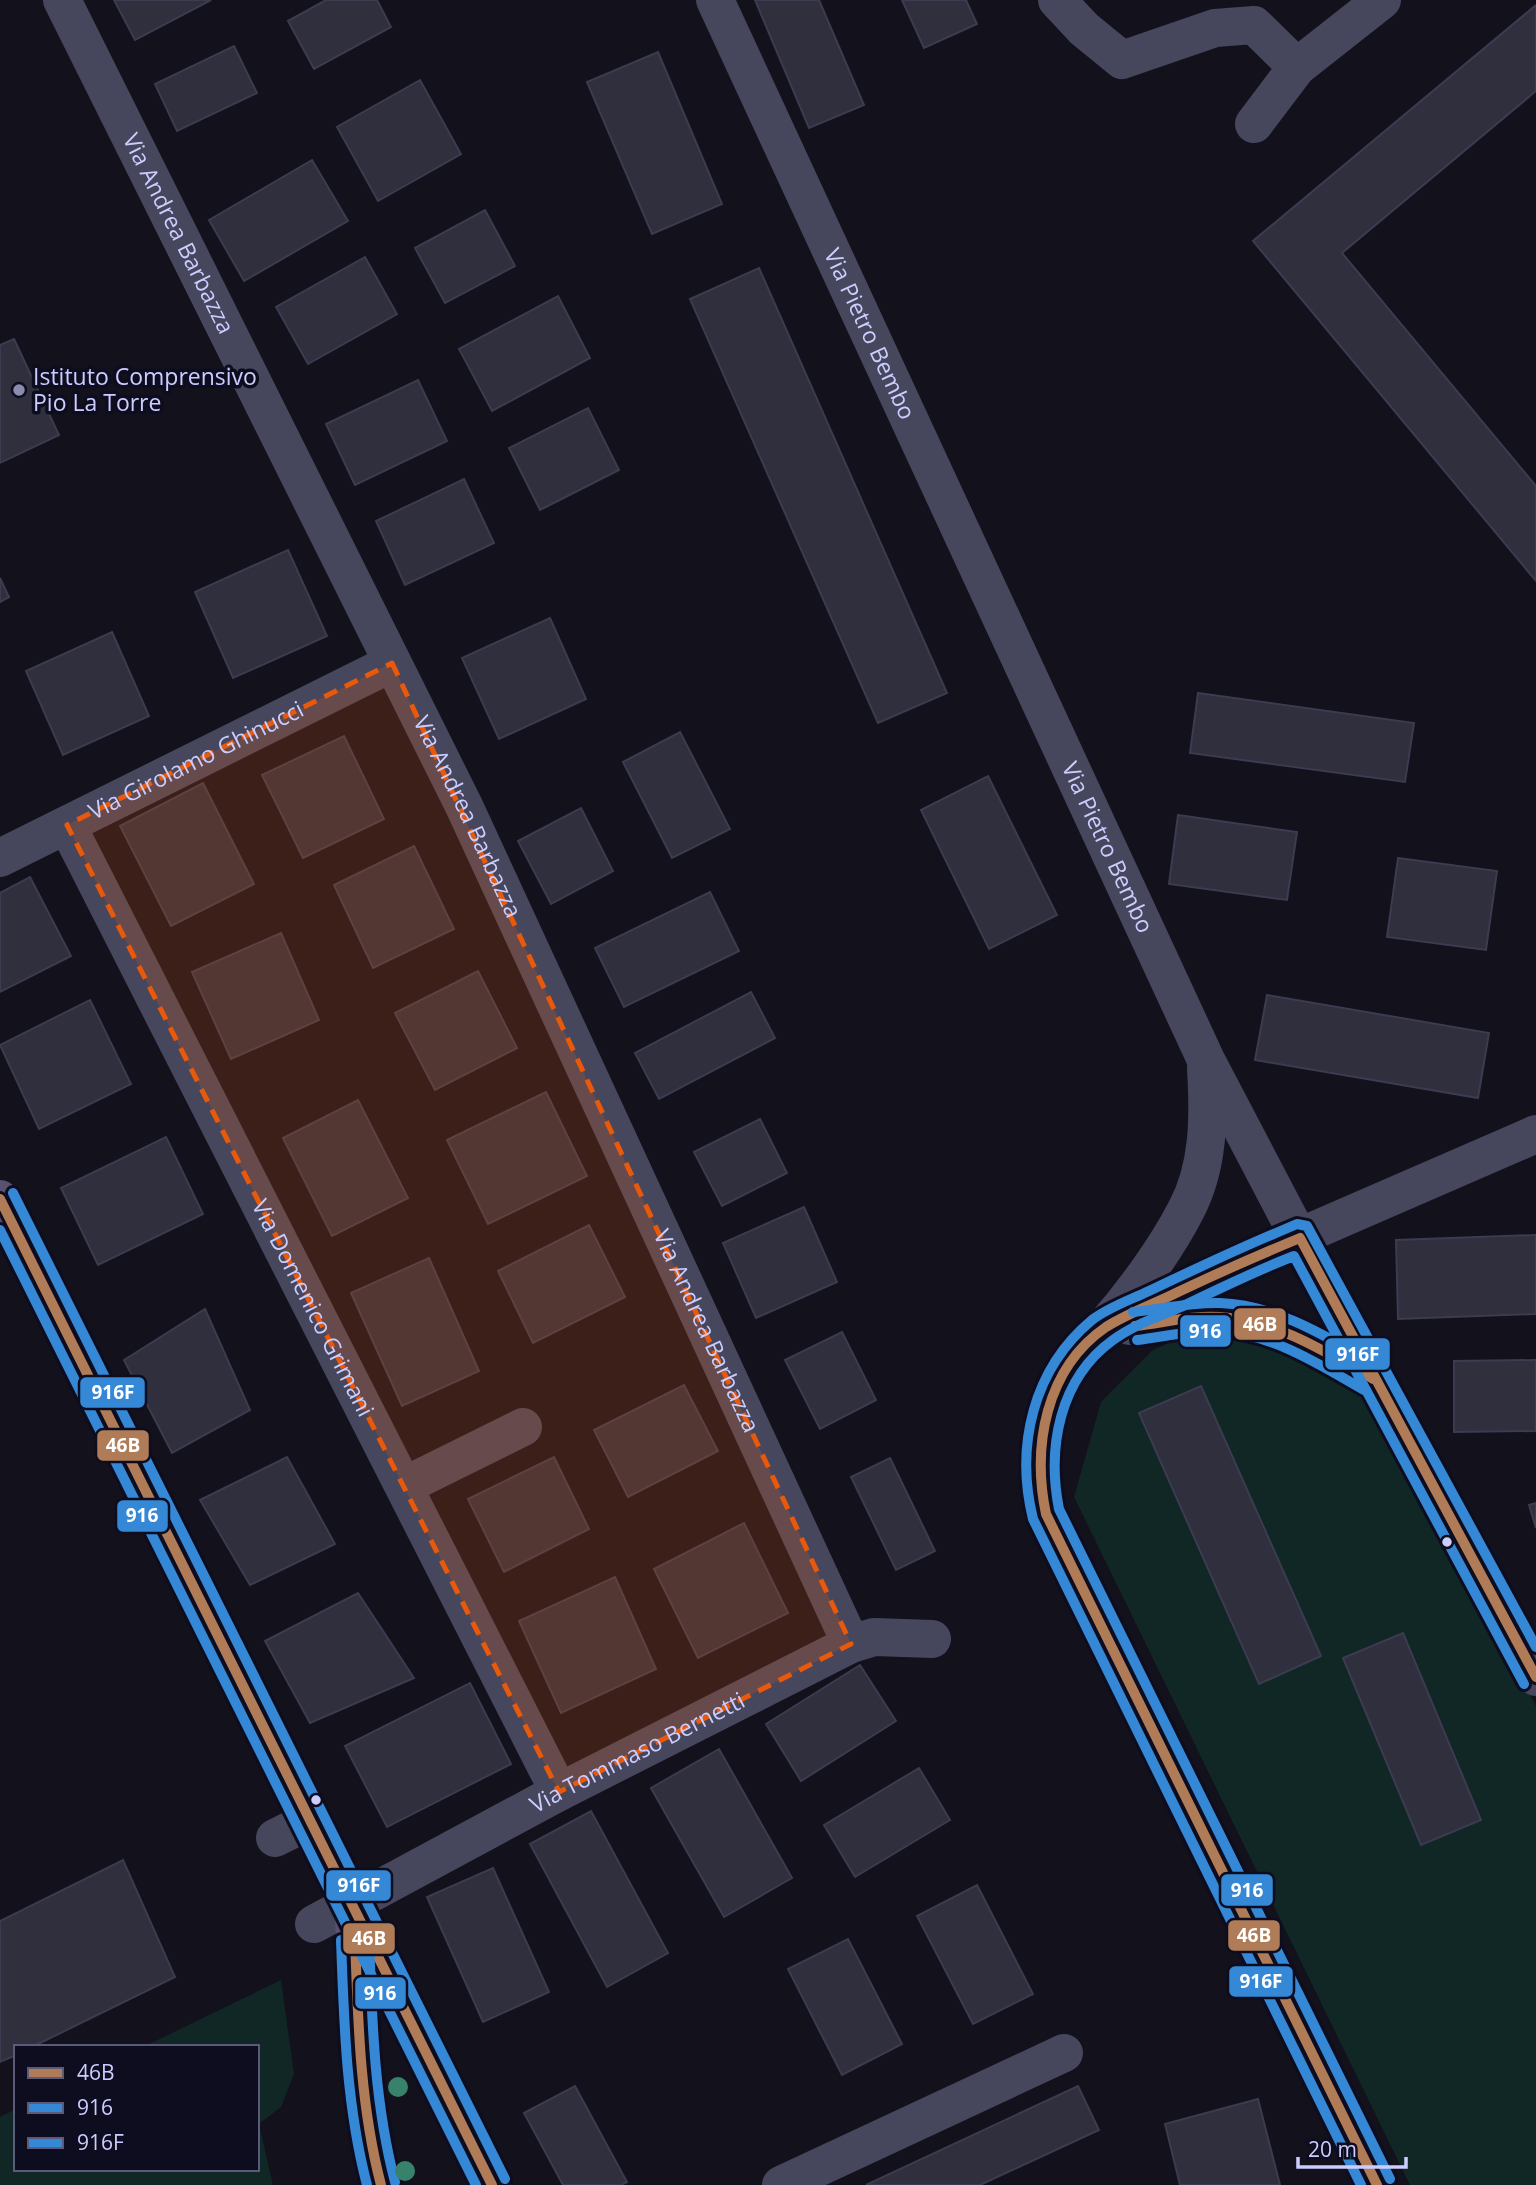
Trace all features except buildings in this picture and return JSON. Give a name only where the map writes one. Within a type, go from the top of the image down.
[{"type":"main road","points":[[0,1199],[353,1901],[492,2185]]},
{"type":"main road","points":[[353,1901],[361,2061],[370,2150],[381,2185]]},
{"type":"street","name":"Via Andrea Barbazza","points":[[62,0],[470,818],[851,1644]]},
{"type":"street","name":"Via Pietro Bembo","points":[[715,0],[1206,1060],[1373,1379],[1536,1677]]},
{"type":"street","points":[[1057,0],[1084,29],[1122,60],[1215,28],[1254,25],[1297,67]]},
{"type":"street","points":[[1254,124],[1297,67],[1382,0]]},
{"type":"street","name":"Via Girolamo Ghinucci","points":[[0,858],[392,663]]},
{"type":"street","name":"Via Domenico Grimani","points":[[67,825],[559,1792]]},
{"type":"street","points":[[1206,1060],[1207,1135],[1204,1159],[1192,1195],[1167,1241],[1103,1329],[1070,1365],[1044,1418],[1037,1471],[1046,1514],[1377,2185]]},
{"type":"street","points":[[1103,1329],[1536,1134]]},
{"type":"street","points":[[1103,1329],[1207,1317],[1254,1322],[1307,1343],[1373,1379]]},
{"type":"street","points":[[404,1486],[523,1427]]},
{"type":"street","name":"Via Tommaso Bernetti","points":[[314,1924],[559,1792],[851,1644],[874,1637],[932,1639]]},
{"type":"street","points":[[275,1838],[310,1820]]},
{"type":"street","points":[[781,2185],[1064,2053]]},
{"type":"highlighted area","points":[[392,663],[851,1644],[559,1792],[67,825]]},
{"type":"green space","points":[[1199,1329],[1241,1335],[1371,1392],[1536,1706],[1536,2185],[1410,2185],[1074,1497],[1101,1402],[1153,1350]]},
{"type":"green space","points":[[281,1980],[294,2074],[281,2107],[259,2124],[259,2045],[147,2045]]},
{"type":"green space","points":[[14,2110],[14,2171],[259,2171],[259,2124],[273,2185],[0,2185],[0,2117]]},
{"type":"transit line","name":"916F","points":[[13,1193],[505,2179]]},
{"type":"transit line","name":"46B","points":[[0,1199],[492,2185]]},
{"type":"transit line","name":"916F","points":[[1361,2185],[1033,1519],[1026,1464],[1028,1437],[1043,1385],[1055,1362],[1072,1340],[1105,1311],[1297,1224],[1307,1226],[1536,1647]]},
{"type":"transit line","name":"916","points":[[0,1230],[476,2185]]},
{"type":"transit line","name":"46B","points":[[1377,2185],[1046,1514],[1042,1488],[1043,1436],[1048,1411],[1069,1365],[1085,1344],[1114,1322],[1300,1238],[1536,1677]]},
{"type":"transit line","name":"916","points":[[1390,2179],[1059,1509],[1055,1462],[1057,1439],[1061,1416],[1080,1374],[1095,1356],[1129,1330],[1294,1256],[1524,1684]]},
{"type":"transit line","name":"916F","points":[[1133,1312],[1198,1304],[1241,1305],[1303,1325],[1380,1367]]},
{"type":"transit line","name":"46B","points":[[1135,1326],[1199,1317],[1241,1319],[1300,1339],[1373,1379]]},
{"type":"transit line","name":"916","points":[[1137,1340],[1197,1332],[1237,1333],[1295,1352],[1366,1391]]},
{"type":"transit line","name":"916F","points":[[369,1938],[378,2091],[395,2182]]},
{"type":"transit line","name":"46B","points":[[355,1939],[364,2094],[381,2185]]},
{"type":"transit line","name":"916","points":[[341,1940],[350,2094],[367,2185]]},
{"type":"place","name":"Istituto Comprensivo Pio La Torre","points":[[19,390]]}]
